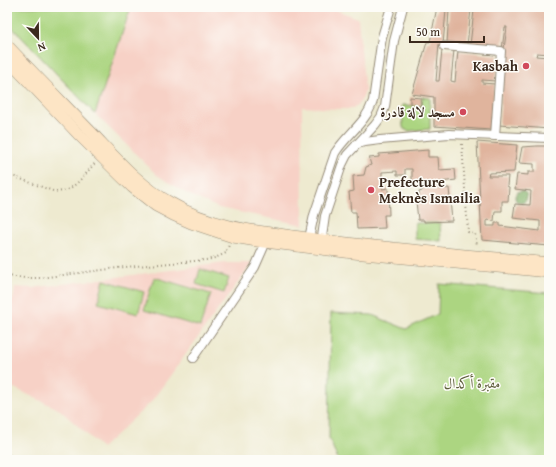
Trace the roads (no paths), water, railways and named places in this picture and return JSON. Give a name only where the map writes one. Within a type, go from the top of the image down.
[{"type":"main road","points":[[7,45],[128,170],[151,190],[170,203],[197,216],[235,228],[308,243]]},
{"type":"main road","points":[[7,59],[101,157],[132,187],[156,206],[173,216],[191,223],[233,237],[266,242],[321,244],[344,243],[549,263]]},
{"type":"main road","points":[[321,244],[353,253],[549,272]]},
{"type":"street","points":[[308,243],[314,215],[332,159],[341,144],[364,120],[373,102],[382,37],[392,7]]},
{"type":"street","points":[[321,244],[326,216],[342,165],[347,155],[356,144],[375,125],[385,107],[394,41],[403,7]]},
{"type":"street","points":[[444,46],[501,51],[495,136]]},
{"type":"street","points":[[350,134],[359,132],[380,140]]},
{"type":"street","points":[[350,134],[349,139],[356,144],[380,140],[449,134],[549,138]]},
{"type":"street","points":[[193,358],[256,267],[266,242]]},
{"type":"place","name":"Kasbah","points":[[526,66]]},
{"type":"place","name":"مسجد لالة قادرة","points":[[463,112]]},
{"type":"place","name":"Prefecture Meknès Ismailia","points":[[371,190]]},
{"type":"park label","name":"مقبرة أكدال","points":[[472,383]]}]
